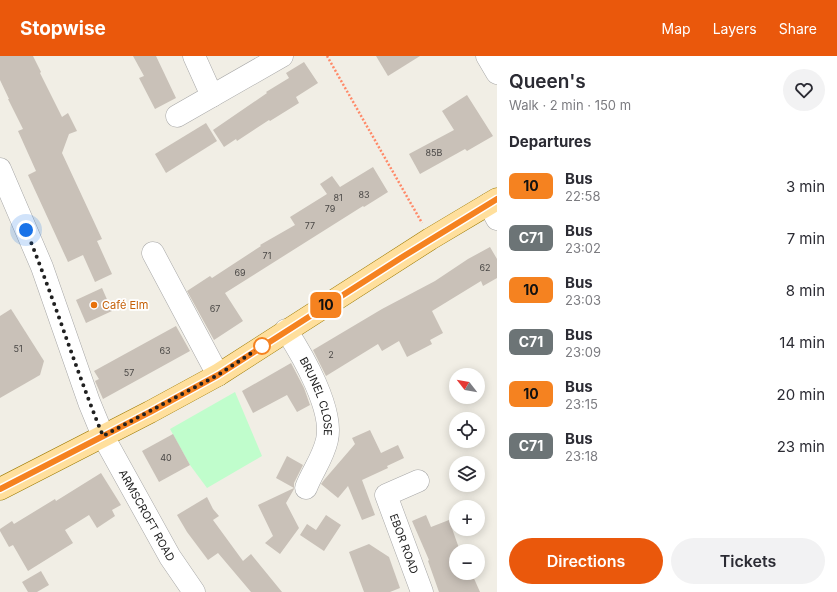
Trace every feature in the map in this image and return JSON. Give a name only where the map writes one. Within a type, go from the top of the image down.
[{"type":"main road","points":[[0,489],[218,375],[430,239],[494,207]]},
{"type":"street","points":[[194,56],[212,96]]},
{"type":"street","points":[[177,116],[282,56]]},
{"type":"street","points":[[487,56],[497,73]]},
{"type":"street","name":"ARMSCROFT ROAD","points":[[0,169],[5,195],[42,267],[89,402],[103,436],[170,557],[194,592]]},
{"type":"street","points":[[153,253],[218,375]]},
{"type":"street","name":"BRUNEL CLOSE","points":[[286,330],[317,388],[323,402],[326,416],[327,439],[319,462],[306,488]]},
{"type":"street","name":"EBOR ROAD","points":[[418,481],[386,495],[422,592]]},
{"type":"path","points":[[327,56],[430,239]]},
{"type":"green space","points":[[235,392],[262,456],[207,488],[190,465],[170,429]]},
{"type":"building","points":[[0,56],[33,56],[62,117],[68,113],[77,131],[69,134],[62,153],[102,239],[97,241],[112,274],[95,282],[83,255],[68,262],[28,175],[36,171],[18,131],[23,129],[0,80]]},
{"type":"building","points":[[133,56],[156,56],[176,98],[155,109],[139,78],[144,76]]},
{"type":"building","points":[[376,56],[420,56],[388,76]]},
{"type":"building","points":[[304,62],[318,83],[296,97],[299,103],[237,141],[236,139],[224,147],[213,130],[267,93],[266,92],[289,78],[286,73]]},
{"type":"building","points":[[467,95],[493,136],[467,151],[465,149],[420,174],[409,154],[454,130],[442,111]]},
{"type":"building","points":[[206,123],[217,141],[166,173],[155,154]]},
{"type":"building","points":[[373,167],[388,192],[364,207],[363,206],[225,293],[243,321],[214,340],[187,291],[210,276],[212,278],[261,246],[260,245],[295,225],[290,217],[327,194],[320,184],[332,176],[340,187]]},
{"type":"building","points":[[490,247],[497,259],[497,278],[483,286],[481,281],[432,311],[443,333],[430,340],[432,344],[407,357],[399,341],[382,351],[378,344],[326,376],[313,350],[382,309],[435,281],[468,259]]},
{"type":"building","name":"Café Elm","points":[[102,288],[112,311],[86,323],[76,300]]},
{"type":"building","points":[[11,309],[44,361],[40,375],[0,398],[0,316]]},
{"type":"building","points":[[176,326],[190,351],[103,399],[95,381],[99,379],[94,371]]},
{"type":"building","points":[[291,363],[304,388],[310,405],[297,412],[287,395],[253,413],[242,391]]},
{"type":"building","points":[[370,430],[381,453],[398,445],[404,458],[387,466],[388,468],[362,480],[375,515],[362,520],[348,486],[338,498],[321,484],[355,444],[352,438]]},
{"type":"building","points":[[173,434],[190,465],[159,482],[142,451]]},
{"type":"building","points":[[287,456],[303,465],[294,483],[294,488],[276,478]]},
{"type":"building","points":[[101,473],[121,505],[112,510],[115,516],[97,528],[89,515],[65,530],[73,543],[28,571],[13,545],[9,547],[0,529],[12,521],[14,524],[55,499],[56,501]]},
{"type":"building","points":[[294,488],[286,503],[299,528],[280,554],[265,543],[273,536],[258,505]]},
{"type":"building","points":[[207,497],[213,509],[219,516],[213,520],[243,561],[251,554],[282,592],[251,592],[218,553],[208,560],[187,532],[177,515]]},
{"type":"building","points":[[326,515],[341,525],[324,551],[300,535],[307,524],[316,530]]},
{"type":"building","points":[[426,515],[431,527],[449,520],[449,536],[455,536],[458,544],[449,544],[449,580],[475,580],[480,592],[439,592],[428,561],[429,560],[412,521]]},
{"type":"building","points":[[369,544],[389,557],[400,588],[390,592],[364,592],[349,552]]},
{"type":"building","points":[[41,571],[49,585],[37,592],[28,592],[22,582]]},
{"type":"bus line","name":"10","points":[[0,489],[150,412],[218,375],[430,239],[497,199]]},
{"type":"place","name":"Café Elm","points":[[94,305]]},
{"type":"route","points":[[26,230],[42,267],[89,402],[103,436],[218,375],[262,346]]}]
